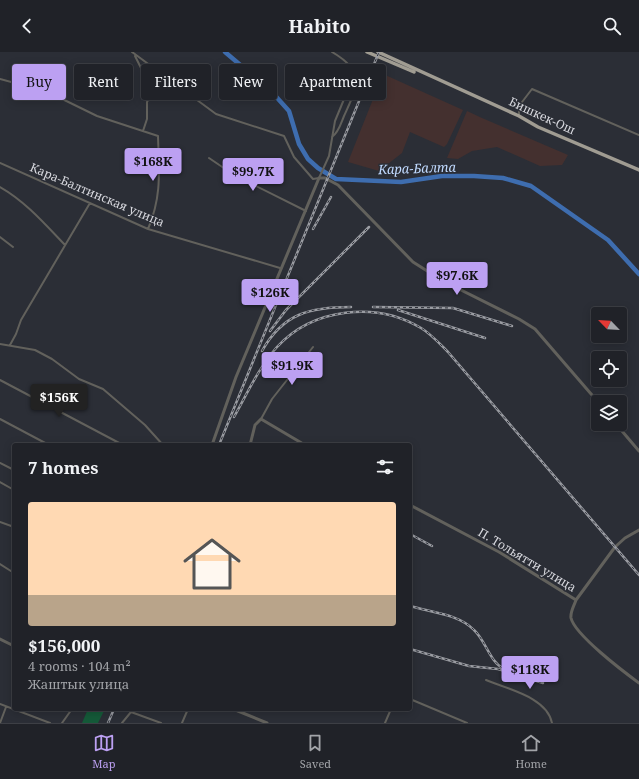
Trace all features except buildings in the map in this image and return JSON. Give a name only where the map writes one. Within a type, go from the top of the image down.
[{"type":"highway","name":"Бишкек-Ош","points":[[367,52],[438,81],[518,116],[538,127],[639,170]]},
{"type":"highway","name":"Бишкек-Ош","points":[[378,52],[438,81]]},
{"type":"street","points":[[132,52],[147,64]]},
{"type":"street","points":[[332,52],[348,64]]},
{"type":"street","points":[[135,55],[141,68]]},
{"type":"street","points":[[0,79],[48,92],[97,116],[158,136],[160,187],[153,216],[148,229]]},
{"type":"street","points":[[518,116],[519,106],[532,89],[639,136]]},
{"type":"street","points":[[143,131],[147,119],[149,100]]},
{"type":"street","points":[[197,100],[216,114],[284,136],[294,156],[313,179],[325,178],[338,185],[413,262],[443,281],[519,319],[535,329],[592,395]]},
{"type":"street","points":[[213,443],[236,377],[280,268],[306,212],[329,156],[335,121],[344,100]]},
{"type":"street","points":[[332,137],[336,134],[351,100]]},
{"type":"street","points":[[209,158],[234,175],[306,212]]},
{"type":"street","name":"Кара-Балтинская улица","points":[[0,163],[148,229],[280,268]]},
{"type":"street","points":[[0,187],[11,193],[65,245]]},
{"type":"street","points":[[10,345],[21,320],[90,203]]},
{"type":"street","points":[[0,237],[12,247]]},
{"type":"street","points":[[0,344],[35,350],[52,359],[79,379],[103,389],[145,424],[160,443]]},
{"type":"street","points":[[250,443],[255,425],[261,419],[272,399],[313,347]]},
{"type":"street","points":[[0,380],[119,443]]},
{"type":"street","points":[[0,419],[45,443]]},
{"type":"street","points":[[261,419],[303,443]]},
{"type":"street","points":[[622,431],[639,451]]},
{"type":"street","points":[[0,463],[12,469]]},
{"type":"street","points":[[0,482],[12,489]]},
{"type":"street","name":"П. Тольятти улица","points":[[412,506],[500,552],[576,600],[571,614],[572,620],[583,635],[616,666],[639,683]]},
{"type":"street","points":[[0,522],[12,526]]},
{"type":"street","points":[[576,600],[615,547],[625,538],[639,530]]},
{"type":"street","points":[[0,564],[12,572]]},
{"type":"street","points":[[0,639],[12,645]]},
{"type":"street","points":[[486,680],[525,695],[546,708],[552,723]]},
{"type":"street","points":[[412,700],[467,723]]},
{"type":"street","points":[[0,704],[12,709]]},
{"type":"street","points":[[0,723],[6,707]]},
{"type":"street","points":[[17,711],[50,723]]},
{"type":"street","points":[[62,723],[71,711]]},
{"type":"street","points":[[182,723],[187,711]]},
{"type":"street","points":[[238,711],[267,723]]},
{"type":"street","points":[[385,723],[390,711]]},
{"type":"street","points":[[122,723],[131,712],[161,723]]},
{"type":"shaded area","points":[[386,75],[463,110],[447,144],[444,147],[410,132],[402,153],[379,171],[348,162],[373,100],[386,100]]},
{"type":"shaded area","points":[[467,111],[568,155],[562,165],[540,166],[497,147],[472,151],[458,159],[447,158]]},
{"type":"green space","points":[[87,711],[104,711],[98,723],[82,723]]},
{"type":"waterway","name":"Кара-Балта","points":[[225,52],[271,91],[289,111],[299,144],[308,159],[318,168],[336,179],[401,182],[442,176],[474,176],[503,178],[531,186],[608,240],[639,274]]},
{"type":"railway","points":[[220,443],[379,52]]},
{"type":"railway","points":[[313,229],[331,197]]},
{"type":"railway","points":[[270,331],[286,310],[369,227]]},
{"type":"railway","points":[[262,351],[270,338],[279,328],[289,320],[299,315],[323,309],[351,307]]},
{"type":"railway","points":[[373,307],[453,308],[512,326]]},
{"type":"railway","points":[[398,310],[485,338]]},
{"type":"railway","points":[[234,417],[265,363],[277,347],[292,334],[308,324],[327,317],[346,313],[365,312],[385,314],[403,319],[425,330],[448,352],[639,575]]},
{"type":"railway","points":[[412,535],[432,546]]},
{"type":"railway","points":[[412,606],[444,614],[460,620],[468,625],[482,640],[495,661],[504,669]]},
{"type":"railway","points":[[412,650],[469,666],[498,669],[543,683]]},
{"type":"railway","points":[[108,723],[113,711]]}]
